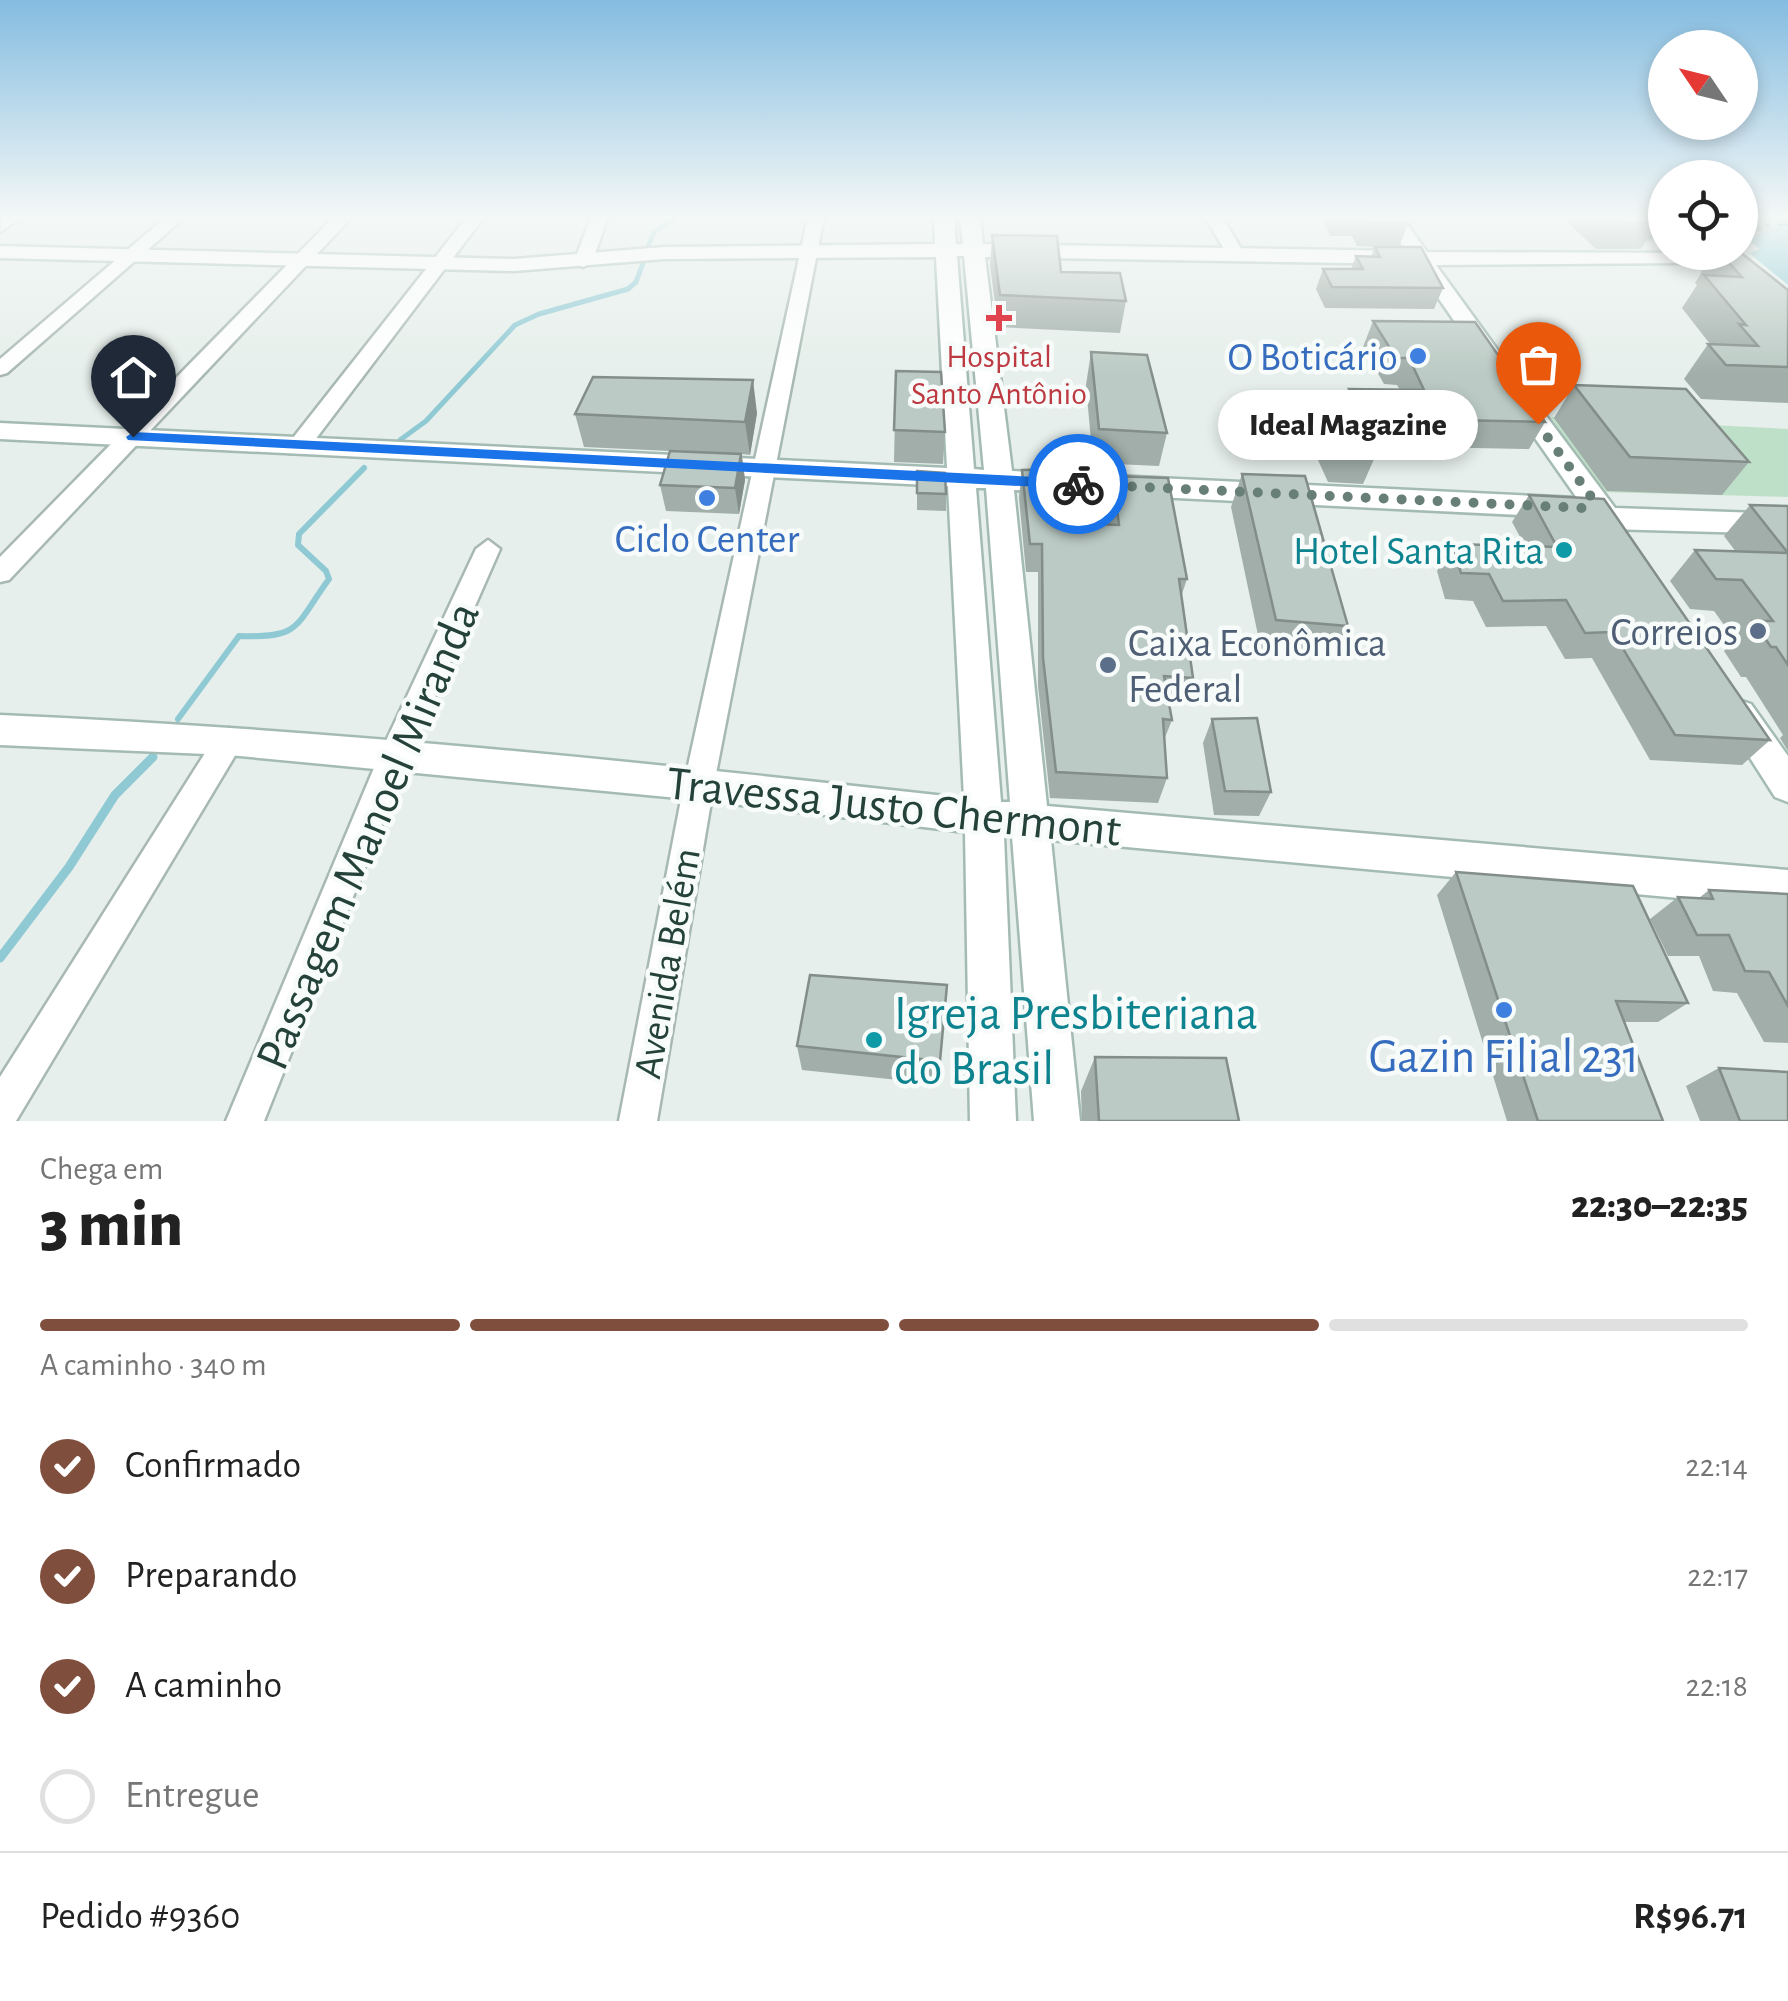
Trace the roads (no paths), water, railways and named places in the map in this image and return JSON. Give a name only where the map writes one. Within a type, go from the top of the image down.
[{"type":"main road","points":[[1721,270],[1788,332]]},
{"type":"street","points":[[0,369],[115,269]]},
{"type":"street","points":[[0,573],[295,269]]},
{"type":"street","points":[[298,448],[436,269]]},
{"type":"street","name":"Avenida Belém","points":[[638,1121],[699,784],[803,269]]},
{"type":"street","points":[[961,269],[973,403],[964,479],[984,817],[992,1121]]},
{"type":"street","points":[[1428,269],[1594,508],[1628,550]]},
{"type":"street","points":[[973,403],[999,481],[1057,1121]]},
{"type":"street","points":[[0,431],[763,471],[1774,513]]},
{"type":"street","name":"Passagem Manoel Miranda","points":[[246,1121],[394,756],[488,549]]},
{"type":"street","points":[[1724,692],[1788,786]]},
{"type":"street","name":"Travessa Justo Chermont","points":[[0,730],[229,740],[699,784],[984,817],[1788,888]]},
{"type":"street","points":[[0,1112],[229,740]]},
{"type":"water","points":[[1769,269],[1788,269],[1788,285]]},
{"type":"waterway","points":[[400,440],[426,421],[515,325],[539,314],[628,289],[641,269]]},
{"type":"waterway","points":[[178,719],[239,636],[275,635],[286,632],[302,619],[329,579],[326,571],[298,545],[299,534],[364,468]]},
{"type":"waterway","points":[[0,958],[69,867],[115,795],[153,757]]},
{"type":"place","name":"Hospital Santo Antônio","points":[[999,318]]},
{"type":"place","name":"O Boticário","points":[[1418,356]]},
{"type":"place","name":"Ideal Magazine","points":[[1538,424]]},
{"type":"place","name":"Ciclo Center","points":[[707,498]]},
{"type":"place","name":"Hotel Santa Rita","points":[[1564,550]]},
{"type":"place","name":"Correios","points":[[1758,631]]},
{"type":"place","name":"Caixa Econômica Federal","points":[[1108,665]]},
{"type":"place","name":"Gazin Filial 231","points":[[1504,1010]]},
{"type":"place","name":"Igreja Presbiteriana do Brasil","points":[[874,1040]]}]
